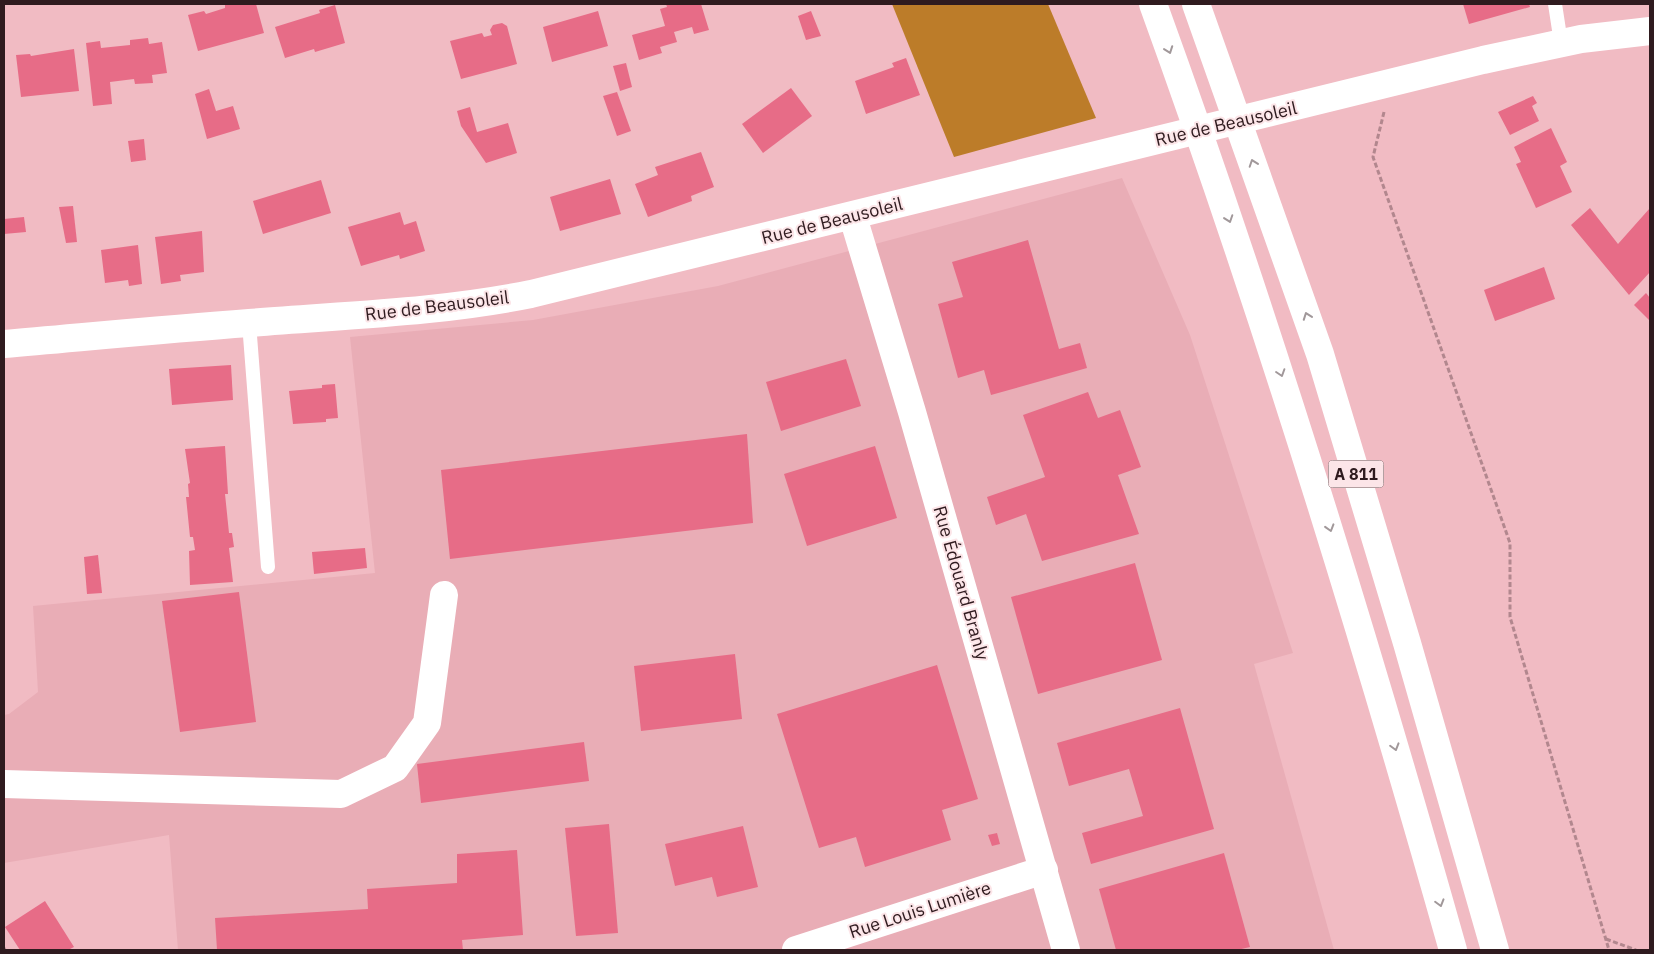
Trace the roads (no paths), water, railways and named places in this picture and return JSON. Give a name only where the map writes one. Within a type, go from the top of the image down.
[{"type":"main road","name":"A 811","points":[[1153,4],[1218,184],[1299,429],[1384,710],[1453,950]]},
{"type":"main road","name":"A 811","points":[[1196,4],[1320,354],[1410,652],[1495,950]]},
{"type":"main road","name":"Rue de Beausoleil","points":[[4,344],[249,322],[424,311],[486,303],[531,294],[853,217],[1099,154],[1335,98],[1483,60],[1561,43],[1650,31]]},
{"type":"main road","name":"Rue Édouard Branly","points":[[853,217],[1066,950]]},
{"type":"main road","points":[[1320,354],[1364,440],[1514,950]]},
{"type":"main road","points":[[4,784],[341,794],[395,768],[427,723],[444,595]]},
{"type":"main road","name":"Rue Louis Lumière","points":[[796,950],[1044,870]]},
{"type":"lane","points":[[1555,4],[1561,43]]},
{"type":"lane","points":[[249,322],[268,567]]}]
